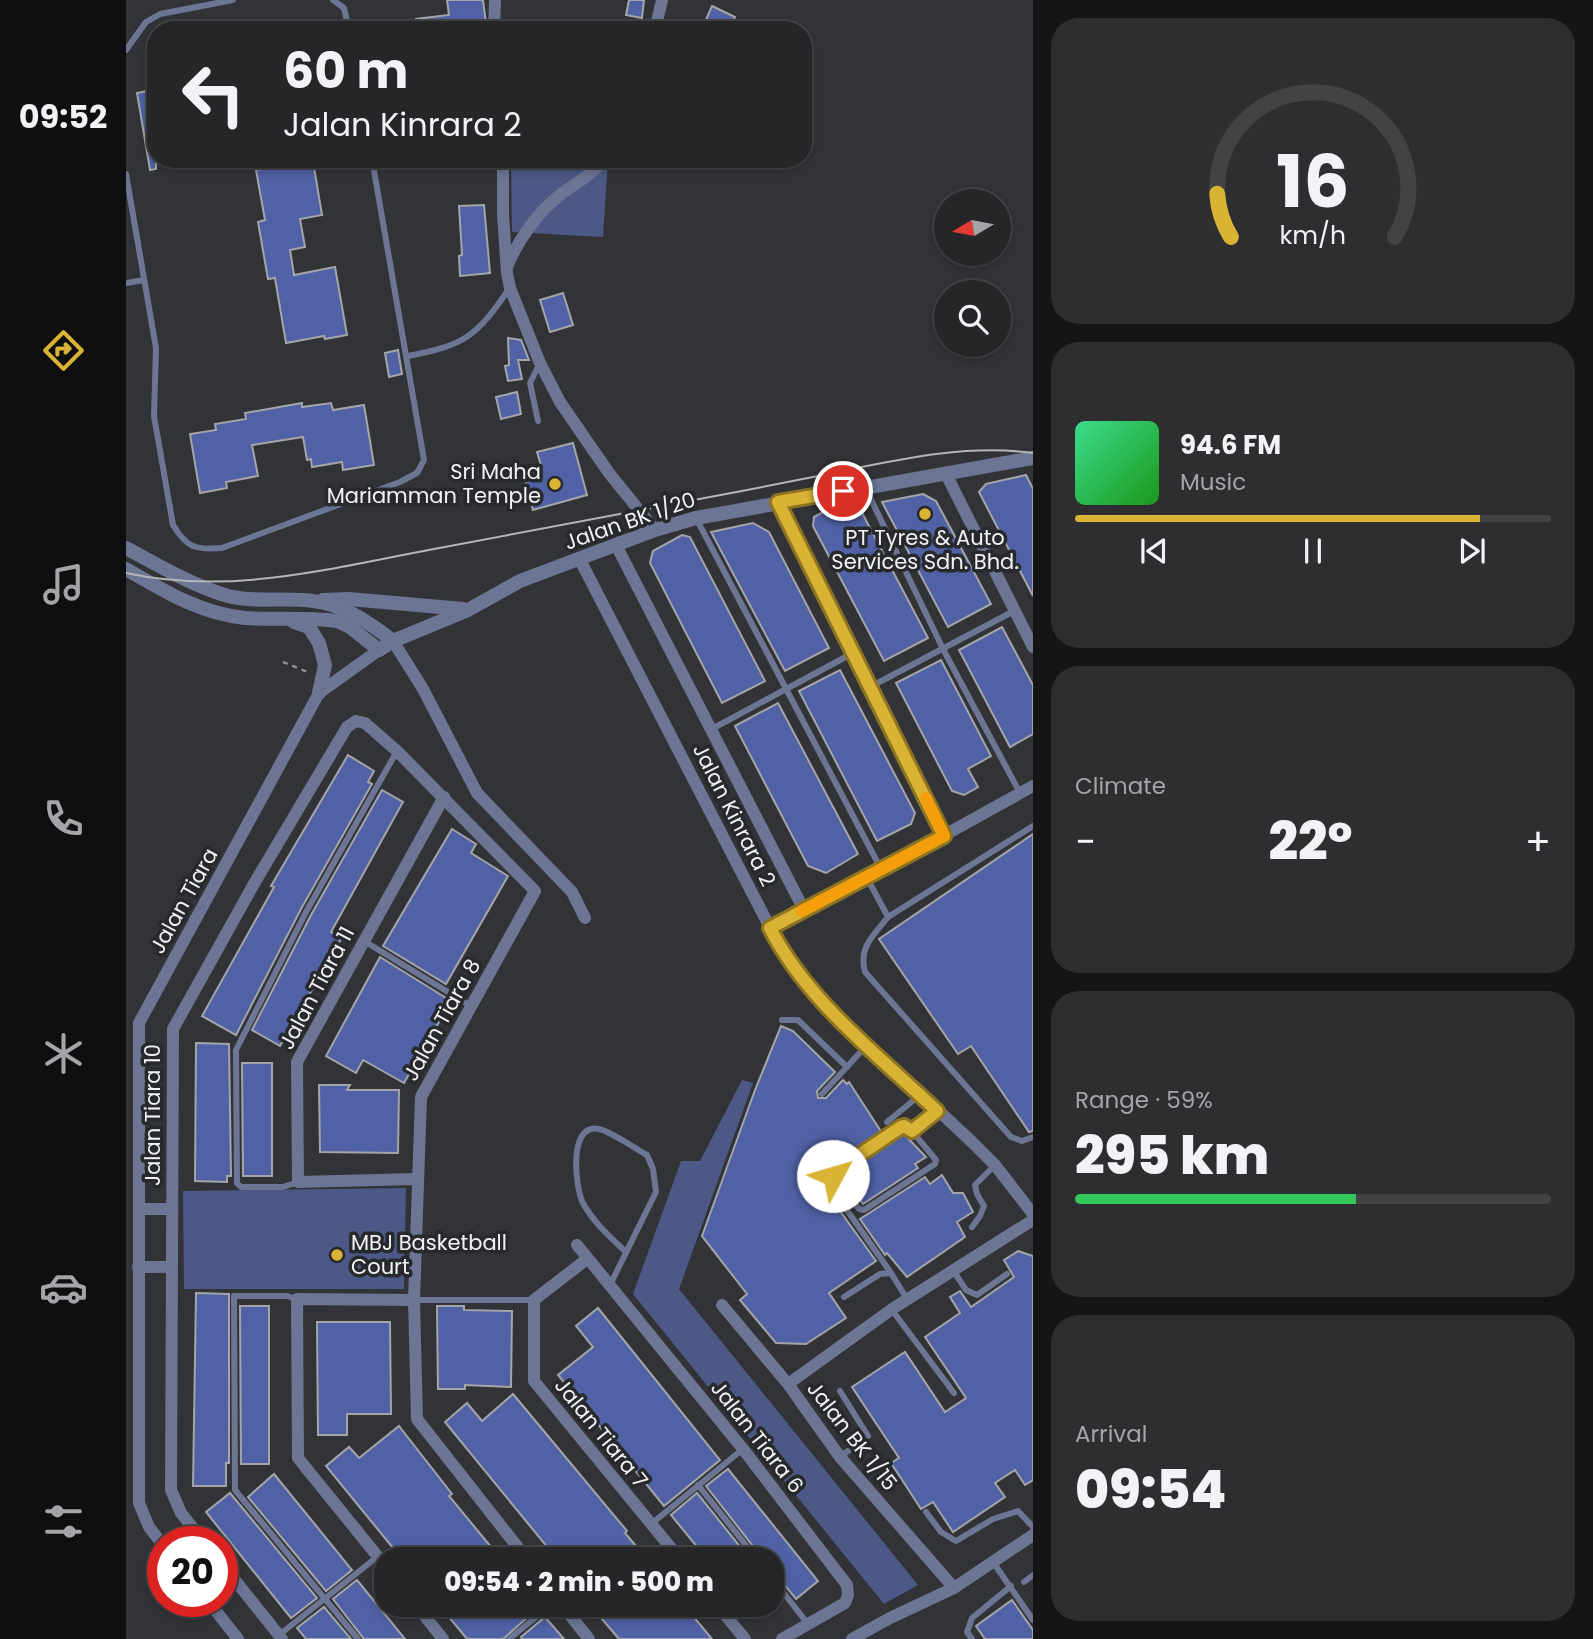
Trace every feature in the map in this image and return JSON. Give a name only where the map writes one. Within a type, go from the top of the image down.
[{"type":"street","points":[[657,21],[662,0]]},
{"type":"street","points":[[495,21],[498,2]]},
{"type":"street","points":[[503,168],[506,268],[510,288],[540,363],[560,402],[595,453],[655,530]]},
{"type":"street","points":[[506,268],[514,251],[545,208],[561,193],[583,180],[594,168]]},
{"type":"street","name":"Jalan BK 1/20","points":[[379,650],[393,641],[468,610],[520,581],[655,530],[696,518],[946,474],[1032,462]]},
{"type":"street","points":[[946,474],[1033,647]]},
{"type":"street","points":[[778,502],[944,836]]},
{"type":"street","points":[[616,545],[804,910]]},
{"type":"street","points":[[126,548],[210,590],[230,596],[315,601],[349,599],[468,610]]},
{"type":"street","name":"Jalan Kinrara 2","points":[[580,560],[780,947],[828,1007],[995,1165],[1031,1206]]},
{"type":"street","points":[[126,569],[184,602],[214,612],[244,618],[337,621],[350,627],[379,650]]},
{"type":"street","points":[[315,601],[353,614],[393,641],[423,689],[477,793],[572,892],[585,918]]},
{"type":"street","points":[[285,619],[309,628],[319,643],[326,665],[319,693]]},
{"type":"street","name":"Jalan Tiara","points":[[149,1526],[139,1503],[139,1023],[319,693],[379,650]]},
{"type":"street","name":"Jalan Tiara 10","points":[[191,1526],[181,1513],[171,1490],[173,1029],[255,882],[347,727],[356,721],[365,723],[397,751],[535,891]]},
{"type":"street","points":[[770,928],[1033,786]]},
{"type":"street","name":"Jalan Tiara 11","points":[[298,1182],[297,1062],[444,797]]},
{"type":"street","name":"Jalan Tiara 8","points":[[518,1547],[417,1419],[414,1300],[416,1180],[421,1097],[535,891]]},
{"type":"street","points":[[298,1182],[416,1180]]},
{"type":"street","points":[[139,1209],[172,1209]]},
{"type":"street","points":[[788,1384],[891,1309],[1033,1220]]},
{"type":"street","name":"Jalan Tiara 6","points":[[577,1245],[743,1449],[847,1586],[845,1603],[782,1639]]},
{"type":"street","points":[[534,1300],[587,1259]]},
{"type":"street","points":[[138,1267],[172,1267]]},
{"type":"street","points":[[374,1553],[298,1458],[297,1299],[414,1300]]},
{"type":"street","name":"Jalan Tiara 7","points":[[534,1300],[534,1381],[670,1547]]},
{"type":"street","name":"Jalan BK 1/15","points":[[722,1305],[788,1384],[840,1457],[954,1588]]},
{"type":"street","points":[[852,1639],[954,1588],[1033,1535]]},
{"type":"street","points":[[238,1584],[281,1637]]},
{"type":"street","points":[[221,1617],[238,1639]]},
{"type":"street","points":[[426,1617],[443,1639]]},
{"type":"street","points":[[572,1617],[589,1639]]},
{"type":"street","points":[[727,1617],[745,1639]]},
{"type":"lane","points":[[148,21],[160,14],[233,0]]},
{"type":"lane","points":[[333,0],[344,8],[347,21]]},
{"type":"lane","points":[[126,50],[147,21]]},
{"type":"lane","points":[[126,174],[156,348],[154,416],[173,526],[183,541],[201,549],[222,548],[400,482],[417,473],[425,460],[374,168]]},
{"type":"lane","points":[[126,283],[144,280]]},
{"type":"lane","points":[[408,356],[465,341],[486,320],[510,288]]},
{"type":"lane","points":[[538,421],[530,383],[540,363]]},
{"type":"lane","points":[[865,488],[943,649],[1020,793]]},
{"type":"lane","points":[[696,518],[881,869]]},
{"type":"lane","points":[[870,687],[1015,611]]},
{"type":"lane","points":[[710,730],[853,653]]},
{"type":"lane","points":[[298,1182],[283,1187],[241,1187],[237,1183],[236,1050],[306,912],[397,751]]},
{"type":"lane","points":[[1033,826],[888,917],[864,948],[862,961],[865,972],[1011,1137],[1022,1140],[1033,1137]]},
{"type":"lane","points":[[867,878],[888,917]]},
{"type":"lane","points":[[364,941],[471,1006]]},
{"type":"lane","points":[[782,1020],[798,1020],[847,1067]]},
{"type":"lane","points":[[822,1094],[867,1045]]},
{"type":"lane","points":[[887,1122],[920,1095]]},
{"type":"lane","points":[[912,1131],[937,1111]]},
{"type":"lane","points":[[901,1127],[912,1131],[936,1160],[935,1164],[864,1210],[859,1209],[833,1176],[834,1172],[901,1127]]},
{"type":"lane","points":[[610,1284],[626,1252],[656,1192],[653,1169],[647,1155],[598,1129],[589,1130],[578,1140],[576,1164],[581,1199],[596,1224],[626,1252]]},
{"type":"lane","points":[[972,1227],[984,1206],[976,1194],[975,1185],[995,1165]]},
{"type":"lane","points":[[842,1203],[897,1280],[907,1299]]},
{"type":"lane","points":[[953,1270],[966,1290],[977,1295],[1007,1274]]},
{"type":"lane","points":[[844,1297],[880,1274],[891,1273]]},
{"type":"lane","points":[[297,1299],[287,1296],[234,1296],[234,1484],[239,1495],[358,1639]]},
{"type":"lane","points":[[414,1300],[534,1300]]},
{"type":"lane","points":[[891,1309],[954,1393]]},
{"type":"lane","points":[[840,1391],[869,1436],[840,1457]]},
{"type":"lane","points":[[651,1524],[743,1449]]},
{"type":"lane","points":[[698,1486],[747,1547]]},
{"type":"lane","points":[[926,1512],[941,1532],[956,1541],[993,1519],[1018,1511],[1033,1527]]},
{"type":"lane","points":[[281,1637],[374,1559]]},
{"type":"lane","points":[[993,1562],[1033,1620]]},
{"type":"lane","points":[[1024,1582],[1033,1575]]},
{"type":"lane","points":[[972,1639],[967,1632],[972,1618],[1011,1587]]},
{"type":"lane","points":[[784,1593],[808,1623]]},
{"type":"lane","points":[[509,1639],[536,1617]]},
{"type":"path","points":[[283,662],[323,678]]},
{"type":"shaded area","points":[[511,168],[607,168],[603,237],[512,232]]},
{"type":"shaded area","points":[[742,1080],[753,1083],[679,1289],[918,1585],[884,1604],[633,1294],[681,1161],[700,1161]]},
{"type":"shaded area","points":[[406,1188],[404,1289],[184,1289],[183,1191]]},
{"type":"building","points":[[447,0],[483,0],[486,21],[416,21],[449,15]]},
{"type":"building","points":[[629,0],[644,0],[642,18],[626,15]]},
{"type":"building","points":[[712,6],[735,17],[733,21],[705,21]]},
{"type":"building","points":[[147,91],[147,152],[137,93]]},
{"type":"building","points":[[314,168],[322,215],[300,219],[305,247],[290,250],[294,275],[335,267],[347,335],[286,343],[275,278],[268,279],[258,222],[265,220],[256,170]]},
{"type":"building","points":[[484,205],[490,273],[460,276],[459,256],[462,255],[459,206]]},
{"type":"building","points":[[563,293],[573,325],[550,332],[540,300]]},
{"type":"building","points":[[508,338],[521,340],[529,360],[518,360],[522,379],[508,381],[505,366],[509,365]]},
{"type":"building","points":[[398,350],[402,374],[389,377],[385,353]]},
{"type":"building","points":[[517,392],[521,414],[501,419],[496,397]]},
{"type":"building","points":[[302,403],[302,407],[331,403],[333,410],[364,405],[374,465],[343,470],[342,462],[312,467],[311,459],[307,460],[303,437],[252,445],[258,476],[226,482],[227,488],[200,493],[190,434],[216,430],[215,424],[246,419],[245,413]]},
{"type":"building","name":"Sri Maha Mariamman Temple","points":[[573,443],[587,495],[533,510],[523,474],[542,469],[537,452]]},
{"type":"building","points":[[1026,475],[1033,489],[1033,596],[979,492],[986,484]]},
{"type":"building","points":[[923,494],[936,501],[991,604],[948,627],[882,502]]},
{"type":"building","points":[[859,507],[928,638],[884,661],[813,526],[814,517],[825,511]]},
{"type":"building","points":[[753,523],[769,532],[829,648],[785,671],[711,532]]},
{"type":"building","points":[[682,535],[690,537],[765,681],[722,703],[650,563],[653,551]]},
{"type":"building","points":[[1002,627],[1033,685],[1033,734],[1010,747],[959,650]]},
{"type":"building","points":[[941,660],[991,756],[968,769],[978,787],[964,795],[952,791],[896,683]]},
{"type":"building","points":[[840,670],[915,813],[911,824],[877,841],[799,691]]},
{"type":"building","points":[[778,703],[858,854],[826,873],[808,866],[735,726]]},
{"type":"building","points":[[348,755],[374,771],[368,782],[372,784],[301,909],[236,1035],[202,1016],[274,887],[271,886]]},
{"type":"building","points":[[382,790],[403,802],[331,932],[341,939],[280,1046],[252,1030],[311,915]]},
{"type":"building","points":[[452,829],[476,844],[471,853],[508,876],[446,984],[383,946]]},
{"type":"building","points":[[1033,834],[1033,1131],[1029,1132],[971,1046],[958,1054],[879,939]]},
{"type":"building","points":[[380,957],[451,1001],[404,1083],[363,1060],[356,1073],[326,1056]]},
{"type":"building","points":[[781,1026],[793,1031],[835,1072],[817,1091],[818,1098],[826,1098],[843,1080],[847,1084],[849,1082],[882,1133],[828,1171],[828,1178],[837,1191],[830,1197],[876,1261],[829,1293],[846,1318],[806,1344],[776,1343],[740,1300],[747,1294],[702,1236]]},
{"type":"building","points":[[196,1043],[229,1044],[231,1176],[227,1176],[227,1182],[195,1181]]},
{"type":"building","points":[[242,1063],[272,1063],[272,1176],[243,1176]]},
{"type":"building","points":[[319,1085],[350,1085],[347,1090],[399,1090],[398,1153],[320,1152]]},
{"type":"building","points":[[903,1133],[926,1157],[915,1164],[918,1168],[863,1204],[840,1175]]},
{"type":"building","points":[[942,1175],[953,1193],[963,1193],[973,1212],[957,1222],[965,1237],[907,1277],[887,1253],[885,1255],[860,1219],[925,1177],[930,1184]]},
{"type":"building","points":[[1018,1251],[1033,1256],[1033,1480],[1025,1485],[1015,1470],[995,1483],[1005,1497],[953,1532],[933,1502],[921,1509],[891,1463],[899,1458],[852,1387],[905,1352],[945,1412],[966,1398],[925,1337],[960,1313],[950,1297],[960,1291],[971,1307],[1014,1277],[1004,1260]]},
{"type":"building","points":[[196,1293],[229,1294],[229,1463],[226,1463],[226,1486],[193,1486]]},
{"type":"building","points":[[240,1306],[269,1306],[269,1464],[241,1464]]},
{"type":"building","points":[[437,1306],[464,1306],[464,1310],[512,1311],[511,1387],[465,1385],[465,1389],[438,1389]]},
{"type":"building","points":[[598,1308],[720,1460],[664,1506],[558,1375],[593,1347],[576,1326]]},
{"type":"building","points":[[317,1322],[390,1322],[391,1414],[347,1414],[347,1435],[318,1435]]},
{"type":"building","points":[[513,1394],[627,1531],[625,1533],[637,1547],[547,1547],[445,1422],[467,1403],[482,1421]]},
{"type":"building","points":[[399,1426],[452,1494],[449,1496],[491,1547],[392,1547],[326,1466],[349,1447],[359,1458]]},
{"type":"building","points":[[728,1469],[818,1581],[796,1599],[784,1584],[784,1547],[754,1547],[706,1486]]},
{"type":"building","points":[[274,1474],[352,1570],[326,1591],[248,1497]]},
{"type":"building","points":[[230,1493],[317,1598],[291,1618],[238,1552],[238,1526],[217,1526],[206,1512]]},
{"type":"building","points":[[697,1493],[740,1547],[697,1547],[671,1515]]},
{"type":"building","points":[[357,1580],[374,1601],[374,1617],[387,1617],[405,1639],[364,1639],[333,1599]]},
{"type":"building","points":[[1012,1600],[1033,1630],[1033,1639],[985,1639],[976,1626]]},
{"type":"building","points":[[324,1607],[351,1639],[306,1639],[297,1628]]},
{"type":"building","points":[[449,1617],[528,1617],[503,1639],[467,1639]]},
{"type":"building","points":[[545,1617],[564,1639],[522,1639],[521,1637]]},
{"type":"building","points":[[600,1617],[694,1617],[712,1639],[619,1639]]},
{"type":"tram line","points":[[126,573],[204,582],[280,577],[922,456],[978,451],[1033,453]]},
{"type":"slow traffic","points":[[802,911],[944,836],[926,798]]},
{"type":"place","name":"Sri Maha Mariamman Temple","points":[[555,484]]},
{"type":"place","name":"PT Tyres & Auto Services Sdn. Bhd.","points":[[925,514]]},
{"type":"place","name":"MBJ Basketball Court","points":[[337,1255]]},
{"type":"route","points":[[833,1176],[834,1172],[901,1127],[912,1131],[937,1111],[828,1007],[780,947],[770,928],[944,836],[778,502],[843,491]]}]
